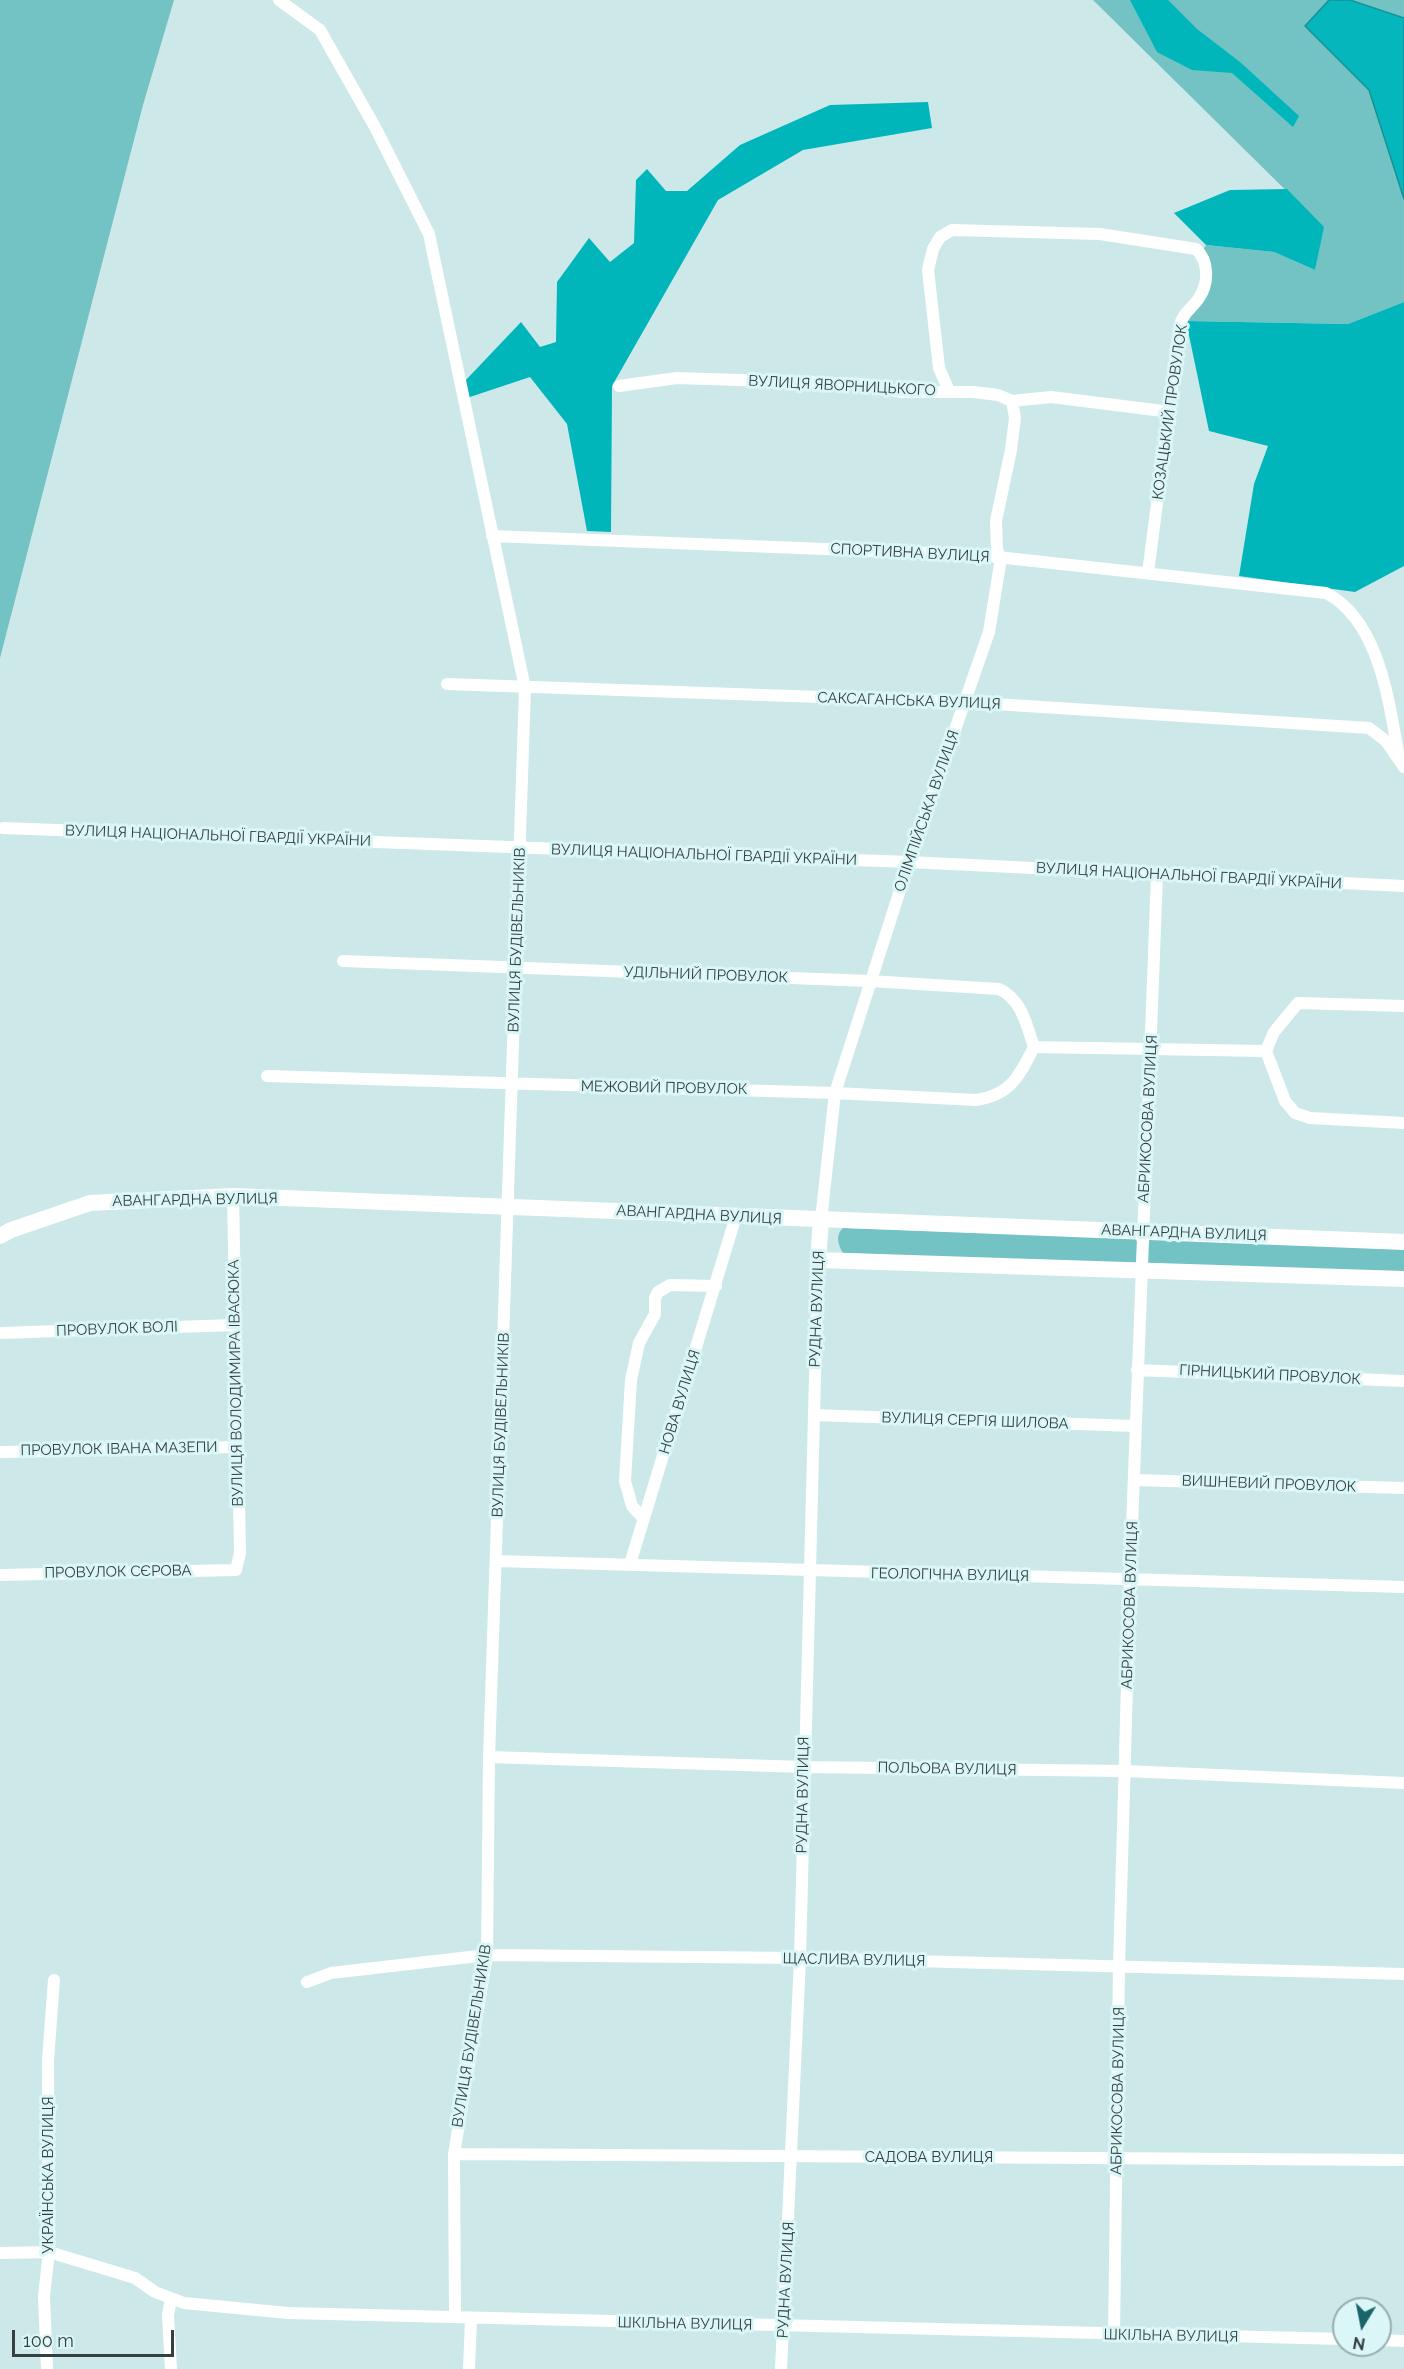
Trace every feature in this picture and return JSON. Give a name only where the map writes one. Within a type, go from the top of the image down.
[{"type":"street","name":"ВУЛИЦЯ БУДІВЕЛЬНИКІВ","points":[[279,0],[320,30],[375,127],[429,234],[525,688],[489,1757],[487,1955],[454,2154],[455,2316]]},
{"type":"street","name":"КОЗАЦЬКИЙ ПРОВУЛОК","points":[[949,391],[939,368],[928,270],[933,249],[940,237],[952,230],[1100,234],[1196,249],[1204,259],[1206,268],[1203,291],[1197,302],[1185,313],[1180,326],[1148,573]]},
{"type":"street","name":"ВУЛИЦЯ ЯВОРНИЦЬКОГО","points":[[619,386],[677,378],[862,384],[902,392],[949,391],[998,395],[1012,401],[1051,397],[1170,412]]},
{"type":"street","name":"ОЛІМПІЙСЬКА ВУЛИЦЯ","points":[[821,1220],[835,1093],[909,862],[964,702],[969,696],[989,632],[1001,558],[997,550],[996,521],[1011,450],[1015,418],[1012,401]]},
{"type":"street","name":"СПОРТИВНА ВУЛИЦЯ","points":[[492,536],[979,555],[1326,592],[1341,600],[1354,613],[1375,654],[1402,763]]},
{"type":"street","name":"САКСАГАНСЬКА ВУЛИЦЯ","points":[[447,684],[964,702],[1369,728],[1386,741],[1402,763]]},
{"type":"street","name":"ВУЛИЦЯ НАЦІОНАЛЬНОЇ ГВАРДІЇ УКРАЇНИ","points":[[3,828],[909,862],[1404,886]]},
{"type":"street","name":"АБРИКОСОВА ВУЛИЦЯ","points":[[1114,2335],[1119,1966],[1130,1579],[1157,875]]},
{"type":"street","name":"УДІЛЬНИЙ ПРОВУЛОК","points":[[343,961],[870,981],[999,989],[1017,1003],[1034,1047]]},
{"type":"street","points":[[1404,1006],[1298,1003],[1274,1032],[1266,1051],[1285,1101],[1295,1113],[1310,1118],[1404,1123]]},
{"type":"street","points":[[1034,1047],[1266,1051]]},
{"type":"street","name":"МЕЖОВИЙ ПРОВУЛОК","points":[[267,1076],[835,1093],[976,1100],[994,1097],[1011,1085],[1034,1047]]},
{"type":"street","name":"АВАНГАРДНА ВУЛИЦЯ","points":[[0,1236],[11,1230],[90,1203],[233,1196],[1404,1242]]},
{"type":"street","name":"ВУЛИЦЯ ВОЛОДИМИРА ІВАСЮКА","points":[[233,1196],[240,1553],[236,1570]]},
{"type":"street","name":"НОВА ВУЛИЦЯ","points":[[630,1564],[736,1216]]},
{"type":"street","name":"РУДНА ВУЛИЦЯ","points":[[782,2369],[782,2326],[800,1958],[809,1572],[821,1220]]},
{"type":"street","points":[[818,1260],[1404,1279]]},
{"type":"street","points":[[643,1518],[630,1501],[625,1481],[631,1380],[639,1343],[651,1324],[658,1292],[670,1285],[716,1286]]},
{"type":"street","name":"ПРОВУЛОК ВОЛІ","points":[[0,1333],[234,1325]]},
{"type":"street","name":"ГІРНИЦЬКИЙ ПРОВУЛОК","points":[[1137,1370],[1404,1381]]},
{"type":"street","name":"ВУЛИЦЯ СЕРГІЯ ШИЛОВА","points":[[814,1415],[1135,1426]]},
{"type":"street","name":"ПРОВУЛОК ІВАНА МАЗЕПИ","points":[[0,1452],[238,1447]]},
{"type":"street","name":"ВИШНЕВИЙ ПРОВУЛОК","points":[[1134,1480],[1404,1488]]},
{"type":"street","name":"ГЕОЛОГІЧНА ВУЛИЦЯ","points":[[497,1561],[809,1572],[1404,1587]]},
{"type":"street","name":"ПРОВУЛОК СЄРОВА","points":[[0,1575],[236,1570]]},
{"type":"street","name":"ПОЛЬОВА ВУЛИЦЯ","points":[[489,1757],[804,1767],[1125,1771],[1404,1783]]},
{"type":"street","name":"ЩАСЛИВА ВУЛИЦЯ","points":[[307,1982],[331,1973],[487,1955],[800,1958],[1404,1974]]},
{"type":"street","name":"УКРАЇНСЬКА ВУЛИЦЯ","points":[[47,2369],[44,2296],[49,2252],[48,2060],[54,1980]]},
{"type":"street","name":"САДОВА ВУЛИЦЯ","points":[[454,2154],[792,2158],[1117,2156],[1404,2160]]},
{"type":"street","name":"ШКІЛЬНА ВУЛИЦЯ","points":[[0,2253],[49,2252],[135,2278],[171,2299],[184,2303],[288,2313],[1332,2340]]},
{"type":"street","points":[[171,2299],[168,2315],[171,2369]]},
{"type":"street","points":[[469,2369],[471,2319]]},
{"type":"shaded area","points":[[0,0],[174,0],[143,105],[0,658]]},
{"type":"shaded area","points":[[1093,0],[1329,0],[1305,26],[1369,90],[1404,199],[1404,302],[1348,324],[1186,321],[1200,300],[1202,251],[1206,245],[1274,252],[1315,270],[1323,227]]},
{"type":"shaded area","points":[[1130,0],[1168,0],[1197,29],[1240,62],[1299,116],[1293,127],[1232,73],[1192,70],[1157,52]]},
{"type":"shaded area","points":[[1329,0],[1350,0],[1404,18],[1404,199],[1369,90],[1305,26]]},
{"type":"shaded area","points":[[1350,0],[1404,0],[1404,18]]},
{"type":"shaded area","points":[[928,102],[932,128],[803,150],[718,200],[612,386],[611,532],[587,531],[567,424],[530,377],[467,398],[465,381],[521,322],[540,347],[556,342],[557,282],[589,238],[610,262],[634,243],[636,180],[647,169],[666,191],[687,191],[740,145],[830,105]]},
{"type":"shaded area","points":[[1287,189],[1324,227],[1315,270],[1274,252],[1206,245],[1174,213],[1230,190]]},
{"type":"shaded area","points":[[1404,302],[1404,566],[1355,592],[1239,576],[1254,484],[1268,446],[1209,431],[1186,321],[1348,324]]},
{"type":"shaded area","points":[[843,1228],[1135,1238],[1137,1242],[1136,1262],[1134,1265],[843,1253],[838,1240]]},
{"type":"shaded area","points":[[1152,1238],[1404,1247],[1404,1276],[1148,1263],[1147,1242]]}]
